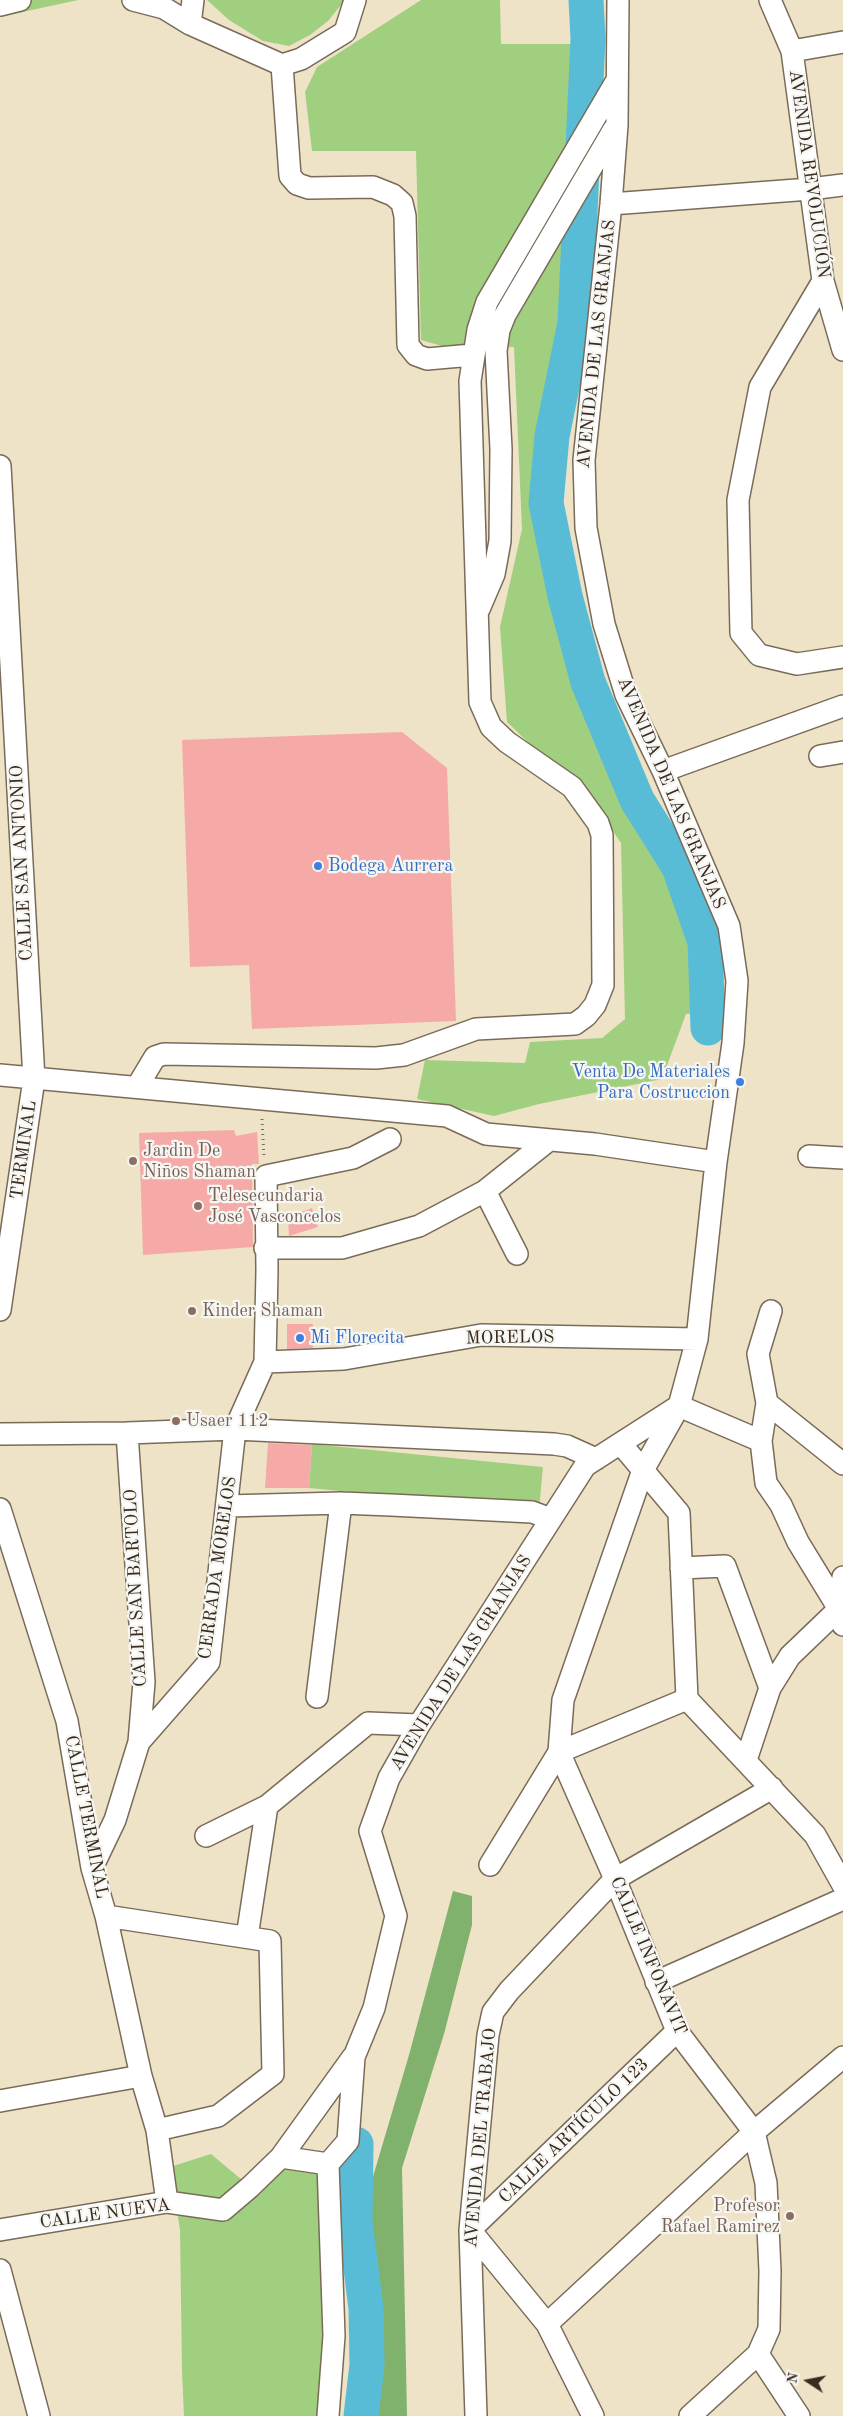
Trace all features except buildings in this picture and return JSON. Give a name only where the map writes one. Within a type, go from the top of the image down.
[{"type":"street","points":[[0,5],[20,0]]},
{"type":"street","points":[[134,0],[164,8],[190,24],[282,65],[302,59],[345,32],[355,0]]},
{"type":"street","points":[[190,24],[193,0]]},
{"type":"street","name":"AVENIDA DE LAS GRANJAS","points":[[559,1752],[563,1700],[643,1470],[679,1406],[696,1339],[716,1162],[733,1043],[736,981],[728,926],[663,771],[626,695],[604,624],[586,528],[584,460],[611,204],[618,79],[618,0]]},
{"type":"street","name":"AVENIDA REVOLUCIÓN","points":[[770,0],[792,51],[824,281],[841,339]]},
{"type":"street","points":[[792,51],[843,42]]},
{"type":"street","points":[[282,65],[290,176],[298,184],[309,188],[373,188],[394,195],[402,203],[405,216],[408,345],[416,355],[427,359],[472,355]]},
{"type":"street","points":[[137,1087],[155,1057],[164,1054],[388,1057],[413,1052],[476,1029],[575,1024],[586,1016],[595,1005],[603,985],[602,835],[598,823],[572,787],[507,742],[491,727],[480,702],[478,611],[474,570],[470,381],[472,355],[486,302],[618,79]]},
{"type":"street","points":[[478,611],[494,574],[500,541],[501,449],[496,351],[499,330],[505,315],[616,125]]},
{"type":"street","points":[[611,204],[810,189],[843,184]]},
{"type":"street","points":[[824,281],[760,387],[738,500],[741,633],[759,655],[797,664],[843,657]]},
{"type":"street","name":"CALLE SAN ANTONIO","points":[[0,466],[4,636],[34,1079]]},
{"type":"street","points":[[663,771],[843,706]]},
{"type":"street","points":[[820,756],[843,752]]},
{"type":"street","points":[[0,1075],[447,1116],[486,1134],[595,1144],[716,1162]]},
{"type":"street","name":"TERMINAL","points":[[0,1310],[34,1079]]},
{"type":"street","points":[[265,1362],[267,1271],[265,1248],[266,1176],[353,1158],[390,1139]]},
{"type":"street","points":[[265,1248],[342,1248],[419,1226],[486,1191],[550,1140]]},
{"type":"street","points":[[809,1156],[843,1158]]},
{"type":"street","points":[[486,1191],[517,1254]]},
{"type":"street","points":[[771,1311],[758,1354],[767,1403],[761,1441],[766,1483],[781,1505],[798,1542],[841,1617]]},
{"type":"street","name":"MORELOS","points":[[265,1362],[344,1359],[481,1335],[696,1339]]},
{"type":"street","name":"CERRADA MORELOS","points":[[139,1742],[210,1662],[235,1428],[265,1362]]},
{"type":"street","points":[[767,1403],[843,1464]]},
{"type":"street","points":[[679,1406],[761,1441]]},
{"type":"street","name":"AVENIDA DE LAS GRANJAS","points":[[328,2164],[348,2141],[354,2057],[374,2008],[396,1916],[370,1831],[389,1778],[419,1725],[584,1466],[679,1406]]},
{"type":"street","points":[[0,1434],[127,1433],[235,1428],[554,1444],[567,1446],[596,1459]]},
{"type":"street","name":"CALLE SAN BARTOLO","points":[[127,1433],[144,1682],[139,1742]]},
{"type":"street","points":[[621,1444],[679,1513],[687,1699],[815,1835],[843,1885]]},
{"type":"street","points":[[227,1506],[341,1503],[532,1512],[551,1520]]},
{"type":"street","points":[[317,1697],[341,1503]]},
{"type":"street","name":"CALLE TERMINAL","points":[[0,1509],[67,1722],[92,1868],[106,1916],[141,2076],[157,2130]]},
{"type":"street","points":[[681,1568],[725,1566],[770,1688]]},
{"type":"street","points":[[746,1760],[770,1688],[790,1656],[841,1617],[843,1577]]},
{"type":"street","points":[[490,1865],[559,1752],[687,1699]]},
{"type":"street","points":[[206,1836],[267,1806],[368,1723],[419,1725]]},
{"type":"street","points":[[92,1868],[115,1820],[139,1742]]},
{"type":"street","name":"CALLE INFONAVIT","points":[[559,1752],[615,1879],[677,2031],[754,2132],[766,2183],[770,2271],[769,2329],[758,2354]]},
{"type":"street","name":"AVENIDA DEL TRABAJO","points":[[476,2416],[470,2230],[488,2035],[493,2012],[509,1991],[615,1879],[772,1788]]},
{"type":"street","points":[[246,1937],[267,1806]]},
{"type":"street","points":[[656,1982],[843,1899]]},
{"type":"street","points":[[106,1916],[270,1941],[273,2074],[218,2116],[157,2130],[167,2202]]},
{"type":"street","name":"CALLE ARTÍCULO 123","points":[[470,2230],[677,2031]]},
{"type":"street","name":"CALLE NUEVA","points":[[0,2230],[167,2202],[223,2210],[281,2157],[354,2057]]},
{"type":"street","points":[[547,2324],[754,2132],[843,2057]]},
{"type":"street","points":[[0,2101],[141,2076]]},
{"type":"street","points":[[281,2157],[328,2164],[334,2336],[328,2416]]},
{"type":"street","points":[[470,2230],[547,2324],[593,2416]]},
{"type":"street","points":[[0,2270],[39,2416]]},
{"type":"street","points":[[690,2416],[758,2354],[799,2416]]},
{"type":"path","points":[[260,1098],[266,1176]]},
{"type":"green space","points":[[0,0],[78,0],[0,17]]},
{"type":"green space","points":[[207,0],[345,0],[328,21],[310,35],[289,46],[263,41],[229,20]]},
{"type":"green space","points":[[421,0],[500,0],[501,44],[578,44],[572,128],[574,216],[567,323],[547,434],[538,503],[558,599],[582,685],[631,798],[674,870],[699,943],[700,1013],[686,1014],[662,1079],[539,1104],[494,1116],[417,1099],[425,1060],[525,1063],[530,1042],[602,1038],[625,1019],[621,843],[580,782],[534,748],[507,722],[500,627],[522,529],[514,347],[442,346],[421,340],[416,151],[312,151],[305,92],[317,67]]},
{"type":"green space","points":[[312,1444],[543,1467],[539,1510],[309,1488]]},
{"type":"green space","points":[[453,1891],[472,1896],[472,1925],[444,2034],[402,2168],[407,2416],[351,2416],[364,2207],[409,2055]]},
{"type":"green space","points":[[211,2154],[254,2190],[281,2163],[323,2170],[328,2333],[319,2416],[184,2416],[180,2230],[170,2167]]},
{"type":"waterway","points":[[586,0],[588,38],[575,323],[552,436],[546,503],[565,596],[588,682],[637,800],[679,867],[705,942],[708,1028]]},
{"type":"waterway","points":[[356,2144],[355,2222],[366,2308],[367,2365],[361,2416]]},
{"type":"place","name":"Bodega Aurrera","points":[[318,866]]},
{"type":"place","name":"Venta De Materiales Para Costruccion","points":[[740,1082]]},
{"type":"place","name":"Jardin De Niños Shaman","points":[[133,1161]]},
{"type":"place","name":"Telesecundaria José Vasconcelos","points":[[198,1206]]},
{"type":"place","name":"Kinder Shaman","points":[[192,1311]]},
{"type":"place","name":"Mi Florecita","points":[[300,1338]]},
{"type":"place","name":"Usaer 112","points":[[176,1421]]},
{"type":"place","name":"Profesor Rafael Ramirez","points":[[790,2216]]}]
